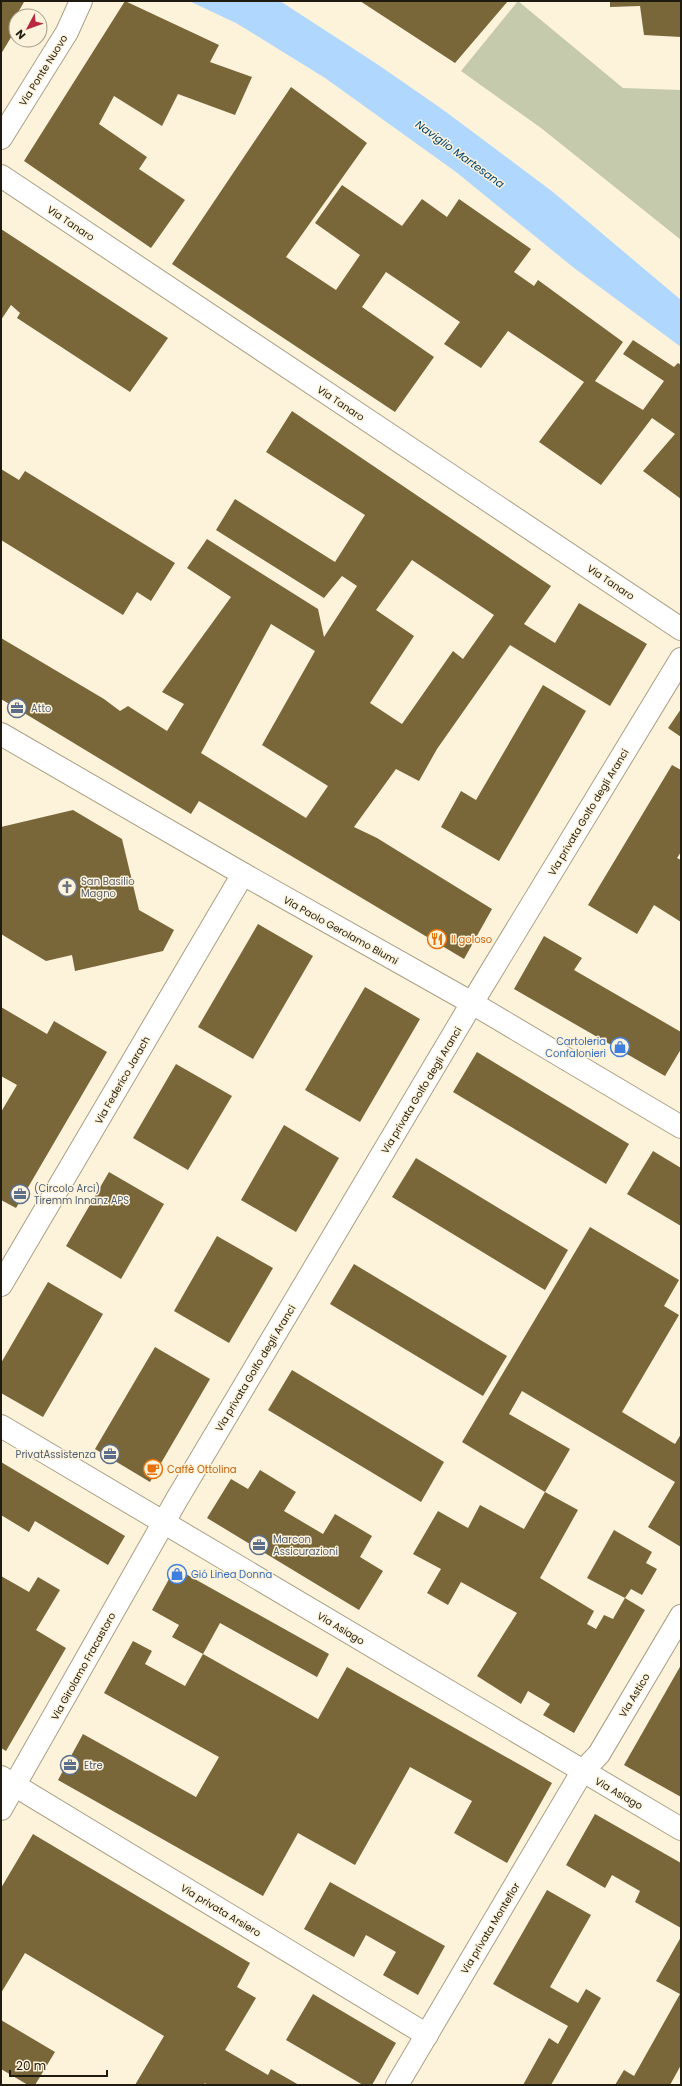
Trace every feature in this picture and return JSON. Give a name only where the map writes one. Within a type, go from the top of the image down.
[{"type":"street","name":"Via Ponte Nuovo","points":[[1,138],[67,32],[81,1]]},
{"type":"street","name":"Via Tanaro","points":[[1,176],[681,629]]},
{"type":"street","name":"Via privata Golfo degli Aranci","points":[[163,1522],[472,1003],[681,659]]},
{"type":"street","name":"Via Paolo Gerolamo Biumi","points":[[1,734],[242,874],[472,1003],[681,1127]]},
{"type":"street","name":"Via Federico Jarach","points":[[1,1285],[242,874]]},
{"type":"street","name":"Via Asiago","points":[[1,1426],[582,1772],[681,1829]]},
{"type":"street","name":"Via Girolamo Fracastoro","points":[[1,1809],[8,1781],[163,1522]]},
{"type":"street","name":"Via Astico","points":[[582,1772],[599,1754],[681,1616]]},
{"type":"street","name":"Via privata Montefior","points":[[397,2085],[582,1772]]},
{"type":"street","name":"Via privata Arsiero","points":[[8,1781],[427,2035]]},
{"type":"green space","points":[[518,1],[623,88],[681,90],[681,240],[541,128],[461,71]]},
{"type":"water","name":"Naviglio Martesana","points":[[189,1],[280,1],[377,64],[442,109],[553,192],[681,300],[681,347],[574,268],[456,172],[325,78],[236,23]]},
{"type":"building","points":[[1,1],[24,2],[21,8],[8,8],[8,42],[1,54]]},
{"type":"building","points":[[125,1],[219,45],[210,62],[252,77],[235,115],[178,94],[162,126],[114,96],[99,124],[147,157],[139,169],[185,200],[151,248],[24,161]]},
{"type":"building","points":[[360,1],[508,1],[455,63]]},
{"type":"building","points":[[610,1],[681,1],[681,37],[644,35],[640,6],[610,7]]},
{"type":"building","points":[[291,87],[367,143],[286,257],[336,290],[360,255],[315,223],[342,185],[402,226],[422,199],[447,217],[459,199],[531,249],[514,272],[534,286],[538,280],[623,342],[595,381],[643,410],[664,381],[623,354],[633,340],[674,367],[678,363],[681,365],[681,499],[643,471],[675,434],[652,418],[601,485],[539,442],[584,382],[508,331],[481,368],[444,344],[460,322],[386,272],[362,307],[434,357],[395,412],[172,264]]},
{"type":"building","points":[[1,229],[168,338],[130,392],[17,318],[20,313],[11,305],[1,320]]},
{"type":"building","points":[[292,411],[551,586],[524,624],[555,643],[579,603],[647,644],[610,706],[510,645],[437,749],[419,781],[396,769],[354,827],[377,838],[492,909],[464,959],[199,801],[191,814],[1,699],[1,638],[104,699],[120,711],[128,706],[167,731],[184,704],[162,692],[231,597],[187,568],[207,539],[318,609],[324,637],[357,586],[342,576],[324,598],[216,530],[235,499],[335,562],[365,515],[266,452]],"holes":[[[412,560],[494,615],[463,659],[453,651],[402,724],[370,703],[414,636],[376,610]],[[271,624],[315,651],[262,745],[328,786],[306,818],[201,753]]]},
{"type":"building","points":[[1,469],[19,480],[25,471],[175,563],[151,601],[137,592],[123,615],[1,540]]},
{"type":"building","points":[[543,685],[586,711],[499,861],[441,827],[461,791],[476,800]]},
{"type":"building","points":[[681,709],[681,737],[668,728]]},
{"type":"building","points":[[672,765],[681,770],[681,852],[677,858],[681,860],[681,922],[654,905],[637,934],[588,905]]},
{"type":"building","name":"San Basilio Magno","points":[[73,810],[122,839],[139,910],[174,930],[163,951],[75,971],[72,955],[46,961],[1,934],[1,827]]},
{"type":"building","points":[[258,924],[313,956],[253,1059],[198,1027]]},
{"type":"building","points":[[544,936],[582,958],[574,970],[681,1032],[681,1049],[665,1076],[514,989]]},
{"type":"building","points":[[365,987],[420,1019],[360,1122],[305,1090]]},
{"type":"building","points":[[1,1007],[47,1034],[54,1021],[107,1052],[16,1208],[1,1200],[1,1112],[17,1085],[1,1076]]},
{"type":"building","points":[[477,1052],[629,1144],[606,1184],[453,1092]]},
{"type":"building","points":[[176,1064],[232,1096],[188,1170],[133,1138]]},
{"type":"building","points":[[284,1125],[339,1158],[296,1232],[241,1200]]},
{"type":"building","points":[[653,1151],[681,1168],[681,1226],[627,1194]]},
{"type":"building","points":[[416,1158],[568,1250],[545,1290],[392,1197]]},
{"type":"building","points":[[109,1172],[164,1204],[121,1279],[66,1246]]},
{"type":"building","points":[[590,1227],[679,1280],[664,1306],[679,1315],[622,1412],[675,1444],[681,1434],[681,1547],[648,1527],[675,1482],[522,1391],[509,1414],[570,1449],[545,1492],[462,1442]]},
{"type":"building","points":[[217,1236],[273,1268],[229,1343],[174,1311]]},
{"type":"building","points":[[354,1264],[507,1356],[483,1396],[330,1304]]},
{"type":"building","points":[[48,1282],[103,1314],[43,1417],[1,1393],[1,1363]]},
{"type":"building","points":[[155,1347],[210,1379],[150,1482],[95,1449]]},
{"type":"building","points":[[292,1370],[444,1462],[421,1502],[268,1410]]},
{"type":"building","points":[[1,1462],[125,1536],[108,1565],[35,1521],[29,1532],[1,1515]]},
{"type":"building","points":[[260,1470],[296,1492],[284,1511],[323,1534],[335,1514],[372,1536],[360,1557],[383,1571],[359,1610],[207,1518],[231,1479],[248,1489]]},
{"type":"building","points":[[545,1492],[578,1510],[540,1578],[594,1611],[587,1624],[596,1629],[604,1615],[613,1619],[625,1598],[645,1610],[574,1733],[543,1715],[550,1704],[528,1691],[521,1704],[477,1676],[517,1613],[461,1582],[448,1605],[427,1593],[441,1569],[413,1554],[438,1511],[468,1528],[480,1505],[524,1529]]},
{"type":"building","points":[[614,1530],[652,1552],[646,1563],[657,1569],[642,1595],[631,1589],[625,1598],[587,1578]]},
{"type":"building","points":[[175,1568],[329,1654],[317,1677],[220,1623],[203,1654],[172,1637],[179,1625],[152,1610]]},
{"type":"building","points":[[1,1576],[29,1592],[38,1577],[60,1590],[36,1630],[66,1648],[6,1751],[1,1748]]},
{"type":"building","points":[[133,1641],[152,1651],[145,1664],[185,1686],[203,1654],[318,1719],[347,1667],[552,1783],[507,1863],[454,1833],[472,1801],[410,1767],[355,1865],[298,1833],[263,1896],[58,1780],[83,1734],[196,1797],[219,1757],[104,1693]]},
{"type":"building","points":[[681,1665],[681,1797],[624,1765]]},
{"type":"building","points":[[595,1814],[681,1863],[681,1928],[635,1902],[640,1891],[612,1875],[605,1888],[566,1865]]},
{"type":"building","points":[[33,1834],[250,1963],[237,1987],[256,1998],[225,2050],[268,2075],[271,2069],[299,2085],[207,2085],[205,2083],[204,2085],[135,2085],[164,2036],[25,1953],[1,1993],[1,1888]]},
{"type":"building","points":[[330,1882],[445,1946],[418,1995],[383,1975],[396,1952],[366,1935],[354,1957],[304,1929]]},
{"type":"building","points":[[547,1890],[591,1915],[550,1987],[578,2003],[586,1989],[601,1998],[551,2085],[523,2085],[549,2038],[558,2044],[568,2026],[493,1984]]},
{"type":"building","points":[[681,1937],[681,2065],[670,2085],[615,2085],[624,2070],[634,2076],[680,1994],[656,1981]]},
{"type":"building","points":[[313,1994],[396,2043],[372,2085],[363,2085],[286,2040]]},
{"type":"building","points":[[1,2020],[55,2052],[35,2085],[28,2085],[1,2069]]},
{"type":"place","name":"Atto","points":[[17,708]]},
{"type":"place","name":"San Basilio Magno","points":[[67,887]]},
{"type":"place","name":"Il goloso","points":[[437,939]]},
{"type":"place","name":"Cartoleria Confalonieri","points":[[620,1047]]},
{"type":"place","name":"(Circolo Arci) Tiremm Innanz APS","points":[[20,1194]]},
{"type":"place","name":"PrivatAssistenza","points":[[110,1454]]},
{"type":"place","name":"Caffè Ottolina","points":[[153,1469]]},
{"type":"place","name":"Marcon Assicurazioni","points":[[259,1545]]},
{"type":"place","name":"Gió Linea Donna","points":[[177,1574]]},
{"type":"place","name":"Etre","points":[[70,1765]]}]
